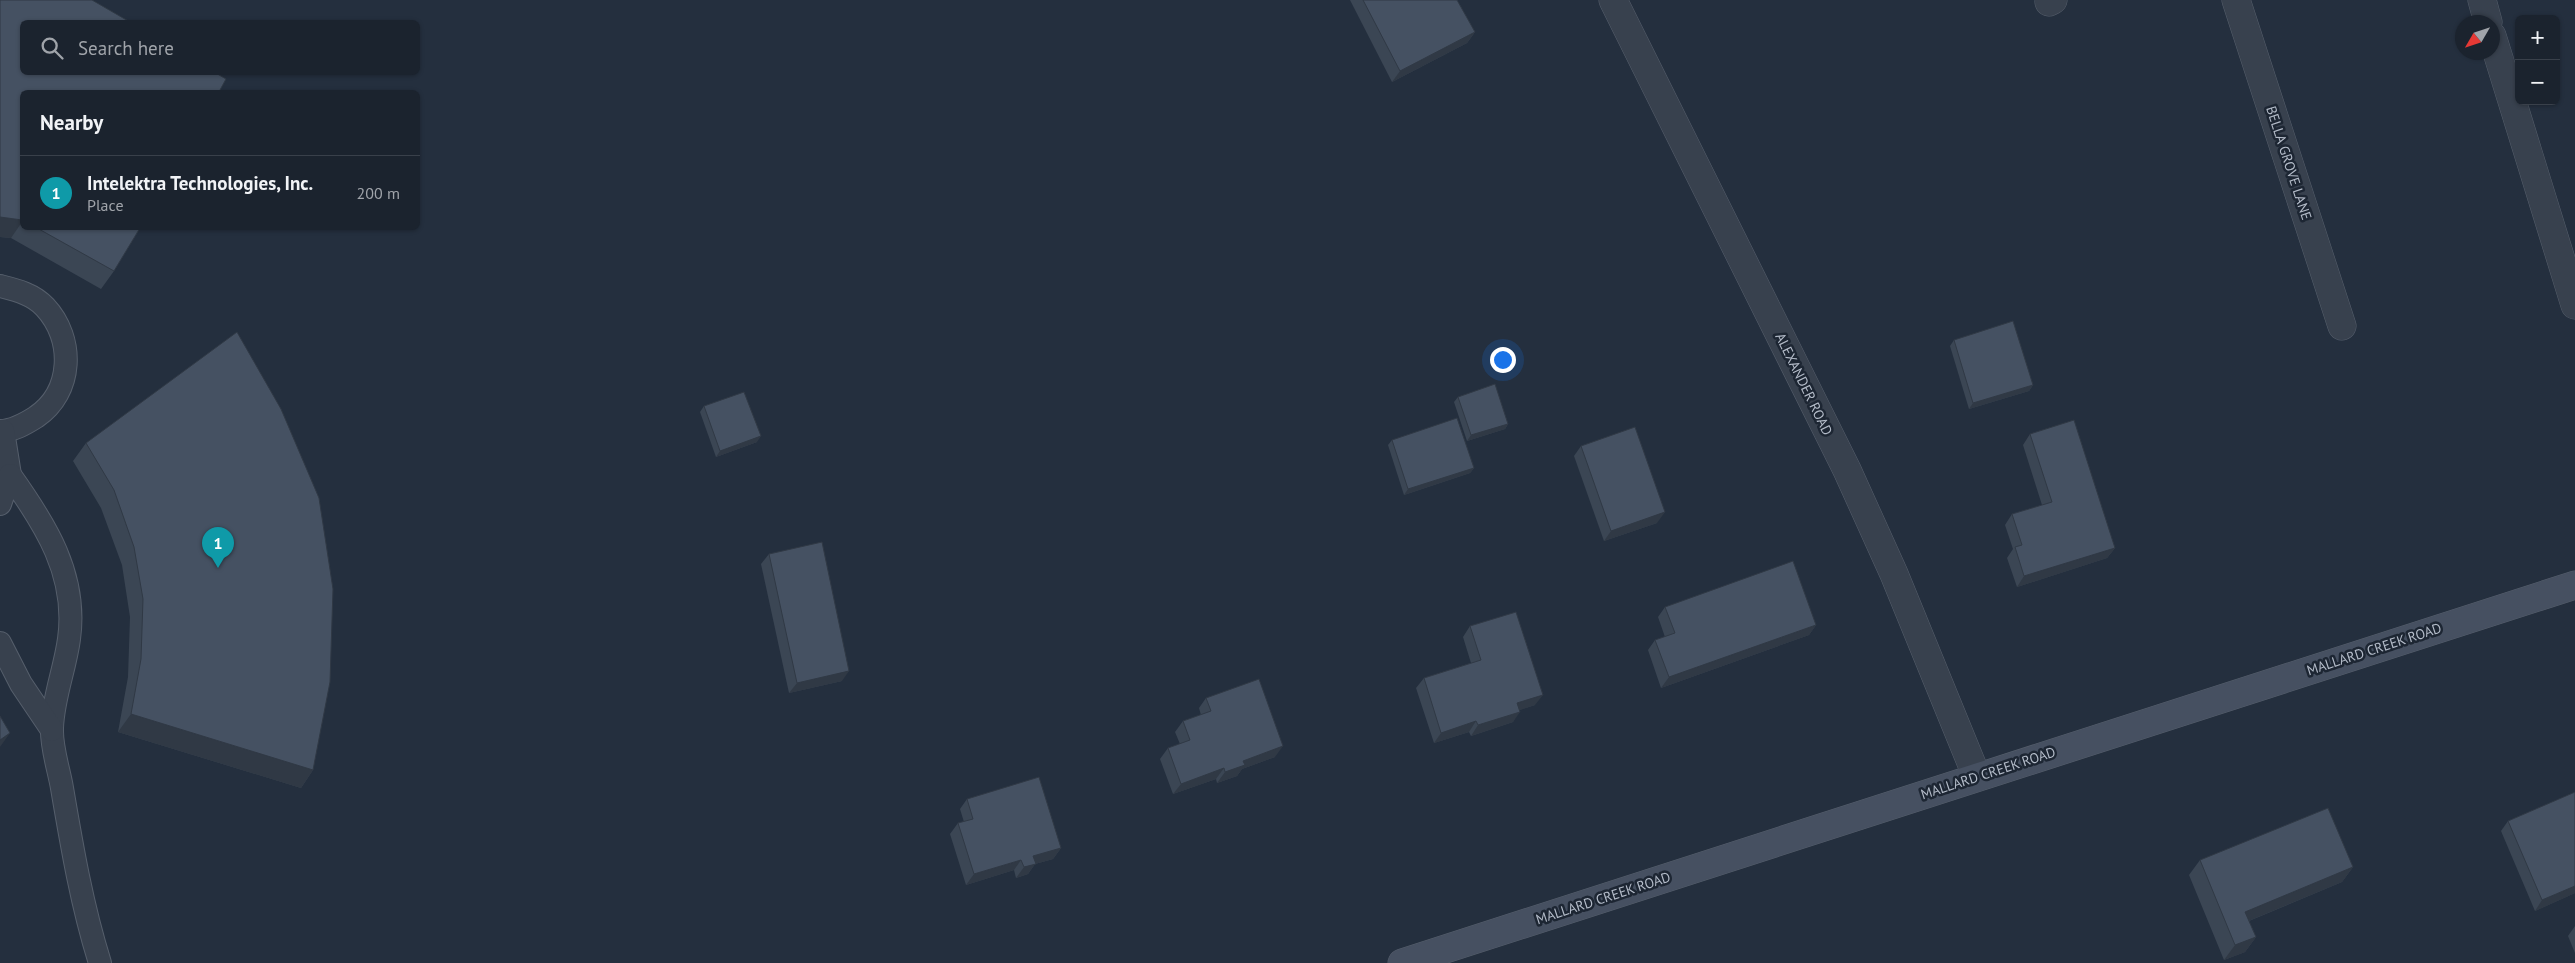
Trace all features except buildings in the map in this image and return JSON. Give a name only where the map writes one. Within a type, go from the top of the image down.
[{"type":"main road","name":"MALLARD CREEK ROAD","points":[[1402,963],[2575,585]]},
{"type":"street","name":"ALEXANDER ROAD","points":[[1613,0],[1847,470],[1894,574],[1977,777]]},
{"type":"street","name":"BELLA GROVE LANE","points":[[2236,0],[2342,326]]},
{"type":"street","points":[[2482,0],[2486,15]]},
{"type":"street","points":[[2499,60],[2575,305]]},
{"type":"lane","points":[[0,286],[24,292],[44,305],[58,324],[66,346],[66,370],[59,392],[45,411],[26,424],[2,431],[10,475],[42,521],[57,552],[68,593],[70,610],[69,638],[52,730],[75,864],[100,963]]},
{"type":"lane","points":[[0,504],[10,475]]},
{"type":"lane","points":[[0,643],[21,684],[52,730]]},
{"type":"place","name":"Intelektra Technologies, Inc.","points":[[218,568]]}]
